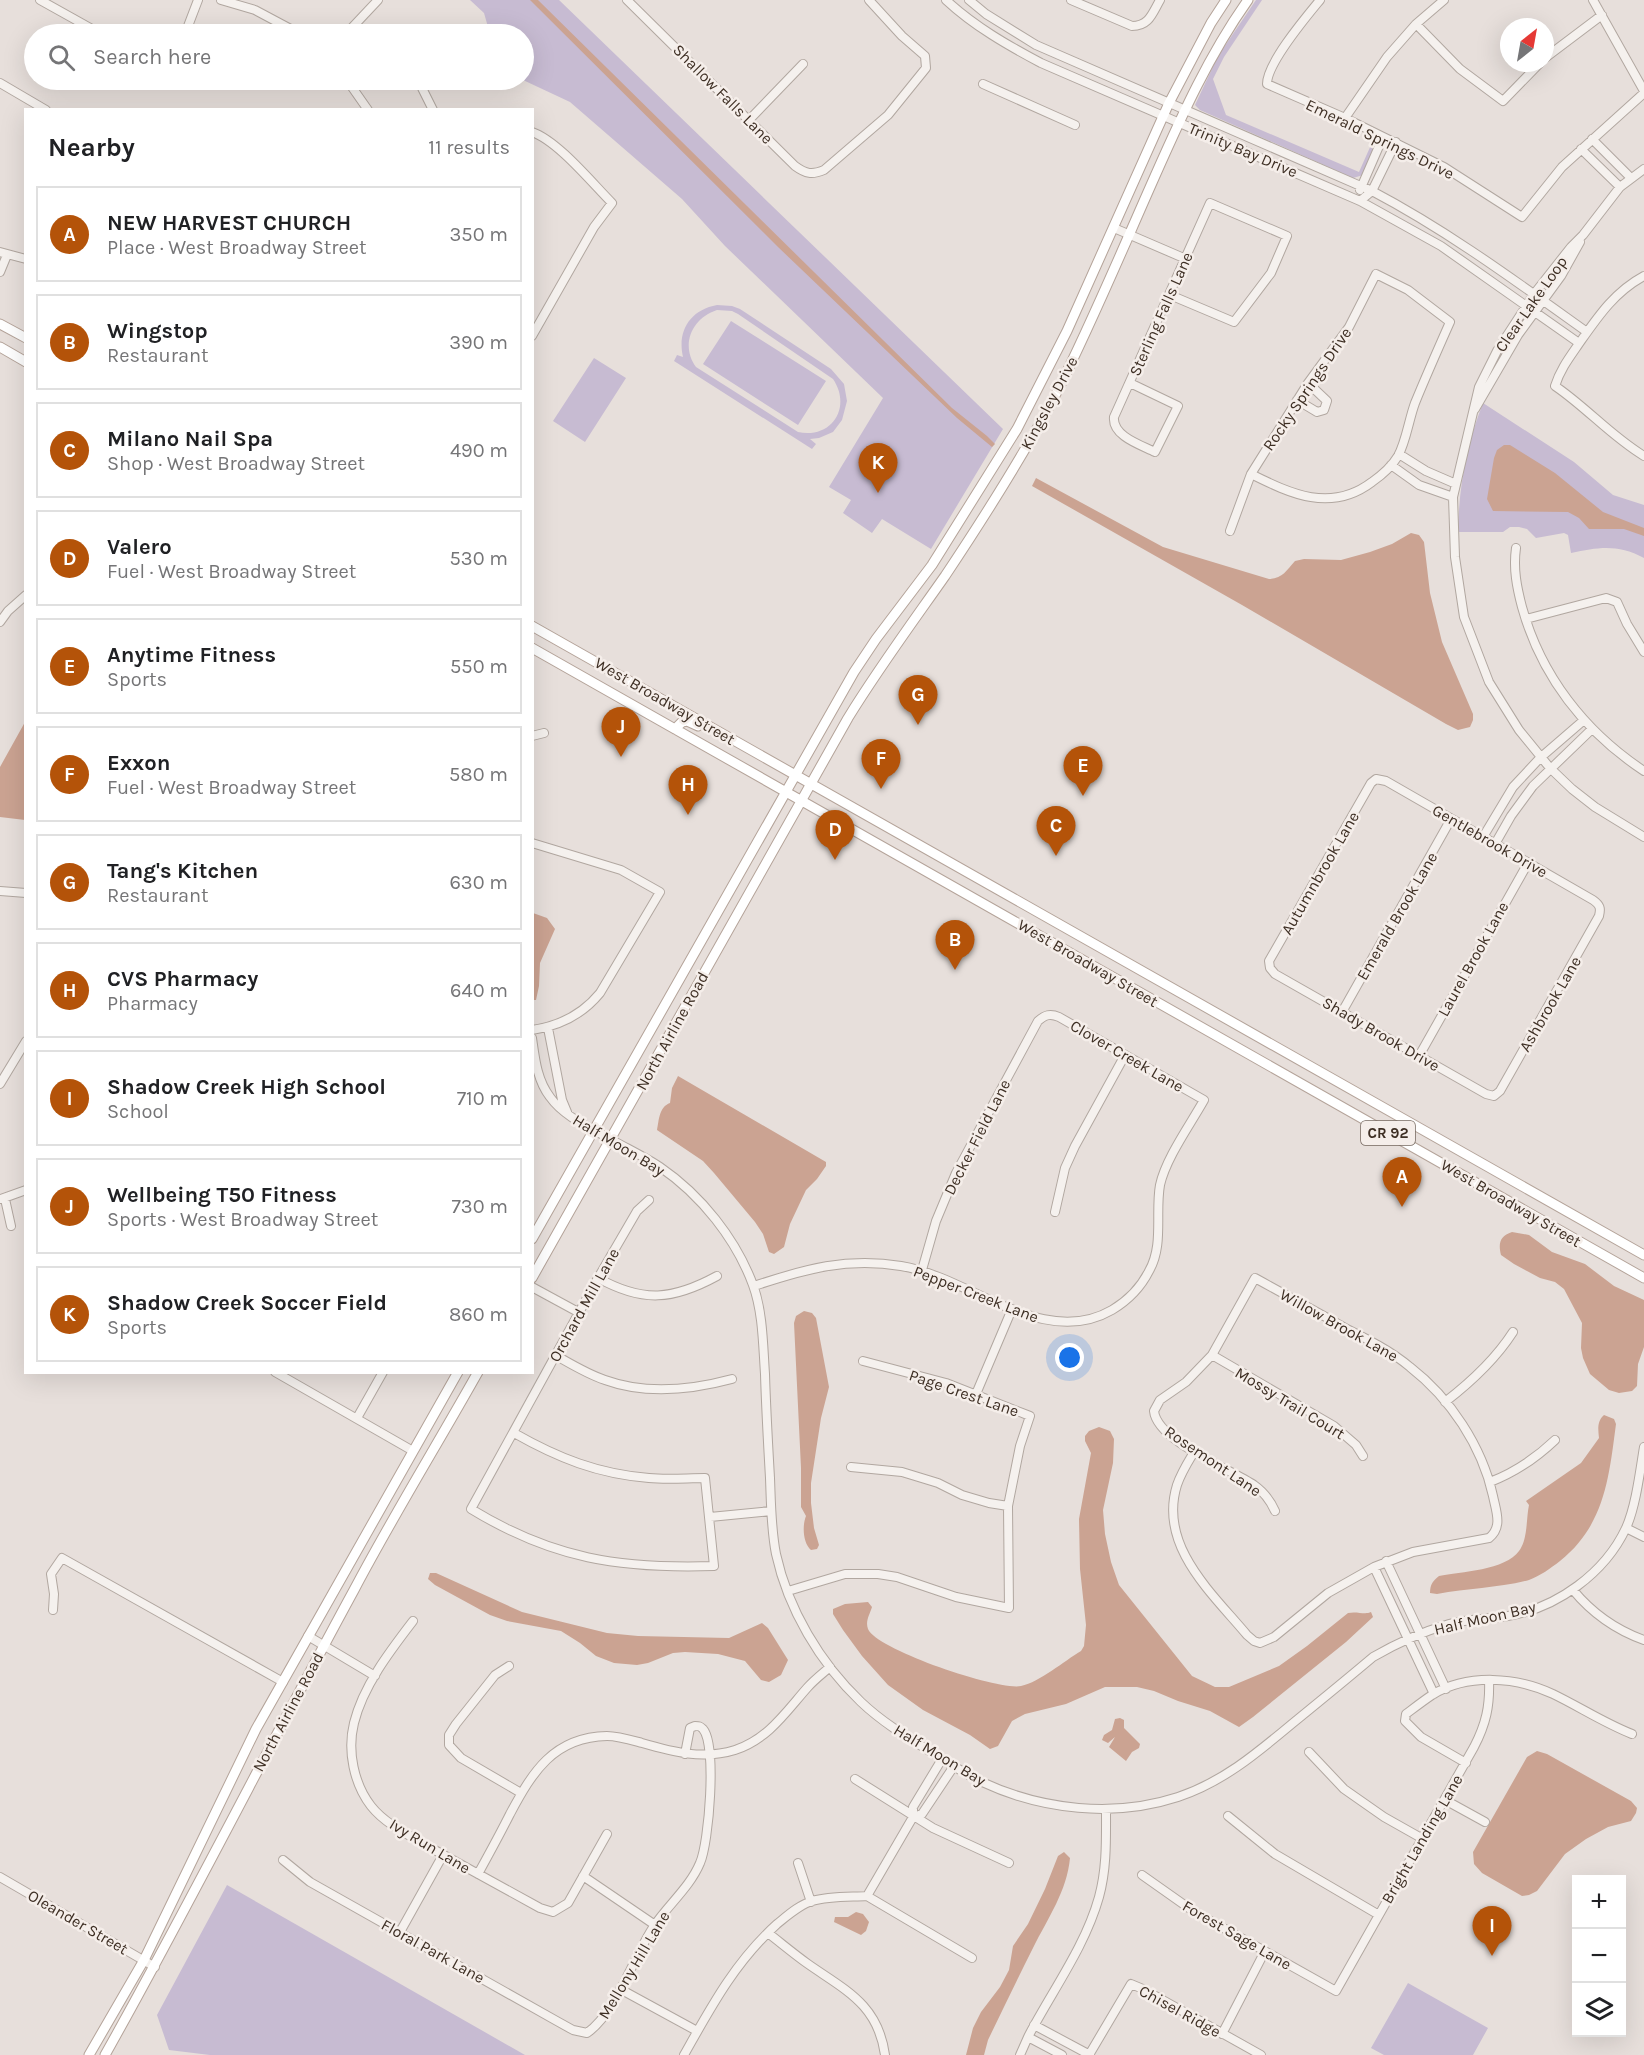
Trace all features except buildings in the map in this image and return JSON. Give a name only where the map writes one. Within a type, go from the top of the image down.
[{"type":"main road","name":"Kingsley Drive","points":[[796,776],[854,672],[876,639],[932,566],[1017,429],[1067,331],[1169,103],[1211,23],[1226,0]]},
{"type":"main road","name":"Kingsley Drive","points":[[810,784],[870,682],[946,574],[1032,438],[1083,338],[1185,109],[1212,56],[1248,0]]},
{"type":"main road","points":[[0,324],[24,337]]},
{"type":"main road","points":[[1067,331],[1083,338]]},
{"type":"main road","points":[[0,347],[24,361]]},
{"type":"main road","points":[[1017,429],[1032,438]]},
{"type":"main road","points":[[932,566],[946,574]]},
{"type":"main road","name":"West Broadway Street","points":[[534,627],[1644,1255]]},
{"type":"main road","name":"West Broadway Street","points":[[534,649],[1644,1278]]},
{"type":"main road","points":[[675,729],[678,724],[687,721],[716,735],[731,738]]},
{"type":"main road","name":"North Airline Road","points":[[534,1235],[796,776]]},
{"type":"main road","name":"North Airline Road","points":[[534,1275],[810,784]]},
{"type":"main road","points":[[672,992],[689,1001]]},
{"type":"main road","name":"North Airline Road","points":[[89,2055],[144,1960],[256,1729],[457,1374]]},
{"type":"main road","name":"North Airline Road","points":[[105,2055],[155,1967],[355,1587],[477,1374]]},
{"type":"main road","points":[[211,1819],[228,1827]]},
{"type":"street","points":[[40,0],[83,24]]},
{"type":"street","points":[[189,24],[198,0]]},
{"type":"street","points":[[221,0],[242,5],[283,24]]},
{"type":"street","points":[[355,24],[378,0]]},
{"type":"street","name":"Shallow Falls Lane","points":[[627,0],[795,166],[804,173],[813,175],[824,170],[888,115],[926,68],[925,56],[902,36],[869,0]]},
{"type":"street","name":"Trinity Bay Drive","points":[[946,0],[1006,45],[1041,63],[1360,201],[1442,246],[1579,343]]},
{"type":"street","name":"Trinity Bay Drive","points":[[969,0],[986,14],[1036,45],[1372,191],[1435,226],[1587,332]]},
{"type":"street","points":[[1071,0],[1131,27],[1140,26],[1148,21],[1160,0]]},
{"type":"street","name":"Emerald Springs Drive","points":[[1320,0],[1271,67],[1267,75],[1267,84],[1345,118],[1444,167],[1522,217],[1562,167],[1581,149]]},
{"type":"street","points":[[1345,118],[1387,57],[1416,24],[1444,0]]},
{"type":"street","points":[[1593,0],[1644,92],[1581,149],[1620,187]]},
{"type":"street","points":[[1554,51],[1602,15]]},
{"type":"street","points":[[1416,24],[1460,69],[1503,102],[1531,72]]},
{"type":"street","points":[[749,120],[803,64]]},
{"type":"street","points":[[0,83],[43,108]]},
{"type":"street","points":[[983,84],[1075,125]]},
{"type":"street","points":[[355,90],[367,108]]},
{"type":"street","points":[[423,90],[432,108]]},
{"type":"street","points":[[534,133],[542,136],[559,150],[612,203],[594,227],[534,332]]},
{"type":"street","points":[[1360,201],[1360,186],[1383,136]]},
{"type":"street","points":[[1593,139],[1631,178]]},
{"type":"street","points":[[1360,201],[1372,191],[1396,142]]},
{"type":"street","name":"Clear Lake Loop","points":[[1550,768],[1519,730],[1489,682],[1464,617],[1455,557],[1453,497],[1479,387],[1487,370],[1534,294],[1620,187],[1644,169]]},
{"type":"street","name":"Sterling Falls Lane","points":[[1130,382],[1178,406],[1155,452],[1120,433],[1114,425],[1114,414],[1210,203],[1287,236],[1271,273],[1234,322],[1170,295]]},
{"type":"street","points":[[1114,228],[1186,259]]},
{"type":"street","name":"Clear Lake Loop","points":[[1474,410],[1518,335],[1570,261],[1583,235]]},
{"type":"street","points":[[0,272],[3,253],[24,258]]},
{"type":"street","name":"Rocky Springs Drive","points":[[1230,531],[1251,474],[1308,383],[1350,327],[1376,274],[1408,290],[1450,322],[1422,384],[1399,454]]},
{"type":"street","points":[[1644,276],[1633,282],[1605,307],[1559,372],[1555,386],[1644,456]]},
{"type":"street","points":[[1297,400],[1317,412],[1324,410],[1327,401],[1308,383]]},
{"type":"street","points":[[1251,474],[1285,491],[1323,500],[1348,495],[1366,486],[1383,474],[1399,454],[1426,471],[1456,484]]},
{"type":"street","points":[[1391,465],[1419,485],[1453,497]]},
{"type":"street","points":[[1516,548],[1515,571],[1526,619],[1544,663],[1561,691],[1592,729],[1644,771]]},
{"type":"street","points":[[0,622],[24,597]]},
{"type":"street","points":[[1526,619],[1606,598],[1613,599],[1617,602],[1644,652]]},
{"type":"street","points":[[1483,837],[1513,786],[1540,758],[1584,720]]},
{"type":"street","points":[[1495,844],[1511,816],[1533,786],[1592,729]]},
{"type":"street","points":[[534,736],[544,733]]},
{"type":"street","points":[[1550,768],[1595,807],[1644,837]]},
{"type":"street","name":"Gentlebrook Drive","points":[[1376,779],[1386,781],[1593,900],[1599,904],[1600,908]]},
{"type":"street","name":"Autumnbrook Lane","points":[[1270,968],[1269,961],[1371,783],[1376,779]]},
{"type":"street","name":"Emerald Brook Lane","points":[[1342,1012],[1451,819]]},
{"type":"street","points":[[534,844],[621,870],[660,892],[600,993],[590,1005],[567,1021],[548,1028],[534,1030]]},
{"type":"street","name":"Laurel Brook Lane","points":[[1419,1056],[1528,863]]},
{"type":"street","points":[[0,891],[24,893]]},
{"type":"street","name":"Ashbrook Lane","points":[[1494,1096],[1500,1091],[1518,1060],[1599,916],[1600,908]]},
{"type":"street","name":"Shady Brook Drive","points":[[1270,968],[1275,974],[1486,1094],[1494,1096]]},
{"type":"street","name":"Clover Creek Lane","points":[[1049,1015],[1059,1017],[1204,1100],[1170,1161],[1161,1185],[1157,1244],[1150,1269],[1127,1300],[1106,1314],[1092,1319]]},
{"type":"street","name":"Decker Field Lane","points":[[922,1270],[936,1221],[969,1146],[1038,1021],[1043,1016],[1049,1015]]},
{"type":"street","name":"Half Moon Bay","points":[[548,1028],[562,1100],[568,1114]]},
{"type":"street","points":[[0,1084],[24,1044]]},
{"type":"street","name":"Half Moon Bay","points":[[534,1050],[543,1088],[558,1107],[593,1130],[660,1167],[695,1195],[728,1234],[754,1286],[763,1334],[771,1512],[777,1555],[788,1591],[805,1629],[830,1667],[860,1701],[875,1714],[893,1728],[980,1781],[1020,1797],[1054,1805],[1106,1810],[1159,1803],[1179,1797],[1216,1781],[1255,1755],[1373,1657],[1420,1634],[1451,1624],[1510,1616],[1548,1603],[1573,1590],[1605,1560],[1626,1528],[1644,1447]]},
{"type":"street","points":[[1055,1212],[1065,1167],[1125,1055]]},
{"type":"street","points":[[11,1226],[3,1199],[24,1191]]},
{"type":"street","name":"Orchard Mill Lane","points":[[649,1200],[637,1211],[578,1312],[471,1509],[545,1546],[595,1560],[666,1568],[714,1566],[710,1517]]},
{"type":"street","name":"Pepper Creek Lane","points":[[754,1286],[802,1270],[832,1264],[857,1262],[885,1264],[922,1270],[945,1278],[1036,1318],[1076,1322],[1092,1319]]},
{"type":"street","points":[[598,1278],[629,1292],[651,1296],[692,1289],[717,1276]]},
{"type":"street","name":"Willow Brook Lane","points":[[1212,1355],[1255,1278],[1400,1359],[1425,1380],[1445,1402],[1466,1432],[1490,1482],[1498,1522],[1496,1532],[1489,1538],[1437,1546],[1386,1562]]},
{"type":"street","points":[[534,1288],[578,1312]]},
{"type":"street","points":[[976,1394],[1012,1309]]},
{"type":"street","points":[[1445,1402],[1479,1374],[1513,1332]]},
{"type":"street","points":[[555,1355],[607,1381],[647,1390],[709,1386],[732,1379]]},
{"type":"street","name":"Rosemont Lane","points":[[1212,1355],[1186,1382],[1160,1400],[1154,1411],[1156,1419],[1162,1428],[1194,1452],[1254,1485],[1270,1500],[1275,1510]]},
{"type":"street","name":"Mossy Trail Court","points":[[1212,1355],[1334,1425],[1356,1445],[1363,1456]]},
{"type":"street","name":"Page Crest Lane","points":[[863,1361],[946,1383],[1030,1416],[1020,1446],[1008,1506]]},
{"type":"street","points":[[279,1374],[413,1451]]},
{"type":"street","points":[[357,1418],[382,1374]]},
{"type":"street","points":[[514,1433],[566,1460],[605,1472],[652,1479],[705,1478],[710,1517],[771,1512]]},
{"type":"street","points":[[1490,1482],[1522,1468],[1555,1440]]},
{"type":"street","points":[[1194,1452],[1177,1484],[1174,1498],[1173,1511],[1178,1540],[1192,1568],[1247,1635],[1260,1643],[1274,1637],[1328,1593],[1386,1562],[1446,1689]]},
{"type":"street","points":[[788,1591],[845,1574],[878,1574],[897,1577],[956,1597],[1009,1608],[1008,1506],[962,1495],[938,1483],[902,1472],[851,1467]]},
{"type":"street","points":[[1626,1528],[1644,1537]]},
{"type":"street","points":[[53,1610],[54,1594],[51,1574],[62,1558],[283,1682]]},
{"type":"street","points":[[1374,1567],[1434,1694]]},
{"type":"street","points":[[1573,1590],[1584,1604],[1603,1619],[1621,1631],[1644,1640]]},
{"type":"street","name":"Ivy Run Lane","points":[[413,1621],[375,1676],[361,1702],[354,1722],[350,1745],[362,1794],[373,1809],[392,1825],[540,1908],[553,1912],[568,1903],[583,1876]]},
{"type":"street","points":[[308,1636],[375,1676]]},
{"type":"street","points":[[510,1666],[495,1675],[456,1724],[449,1735],[449,1746],[461,1758],[522,1793]]},
{"type":"street","points":[[478,1874],[536,1770],[549,1757],[568,1745],[588,1738],[608,1736],[685,1754],[709,1755],[736,1749],[760,1738],[778,1722],[808,1686],[830,1667]]},
{"type":"street","name":"Bright Landing Lane","points":[[1336,1990],[1466,1762],[1486,1721],[1489,1706],[1489,1680]]},
{"type":"street","points":[[1466,1762],[1421,1737],[1405,1721],[1406,1714],[1434,1694],[1473,1681],[1515,1682],[1544,1690],[1603,1722],[1632,1734]]},
{"type":"street","name":"Mellony Hill Lane","points":[[587,2033],[595,2028],[620,1989],[640,1947],[655,1924],[690,1881],[700,1864],[705,1848],[710,1795],[709,1755],[705,1731],[702,1727],[695,1726],[688,1732],[685,1754]]},
{"type":"street","points":[[1309,1752],[1344,1789],[1384,1817],[1423,1839]]},
{"type":"street","points":[[867,1896],[913,1817],[913,1807],[942,1759]]},
{"type":"street","points":[[913,1817],[922,1814],[954,1766]]},
{"type":"street","points":[[855,1779],[913,1817],[1009,1863]]},
{"type":"street","points":[[1445,1800],[1485,1822]]},
{"type":"street","points":[[1020,2055],[1076,1950],[1096,1906],[1105,1862],[1106,1810]]},
{"type":"street","points":[[1228,1816],[1275,1854],[1379,1915]]},
{"type":"street","points":[[607,1834],[583,1876],[655,1924]]},
{"type":"street","points":[[400,1932],[443,1854]]},
{"type":"street","name":"Floral Park Lane","points":[[283,1860],[310,1882],[573,2030],[587,2033]]},
{"type":"street","points":[[798,1863],[811,1902]]},
{"type":"street","name":"Forest Sage Lane","points":[[1142,1875],[1194,1911],[1336,1990]]},
{"type":"street","name":"Oleander Street","points":[[0,1877],[155,1967]]},
{"type":"street","points":[[684,2055],[733,1972],[786,1916],[811,1902],[838,1897],[867,1896],[972,1958]]},
{"type":"street","points":[[768,1933],[850,1992],[877,2024],[883,2038],[885,2055]]},
{"type":"street","points":[[1222,2034],[1265,1951]]},
{"type":"street","name":"Chisel Ridge","points":[[1089,2055],[1131,1984],[1260,2055]]},
{"type":"street","points":[[620,1989],[697,2031]]},
{"type":"street","points":[[1034,2025],[1089,2055]]},
{"type":"street","points":[[1028,2037],[1062,2055]]},
{"type":"shaded area","points":[[470,0],[559,0],[1003,429],[931,549],[882,519],[872,533],[843,513],[851,500],[829,487],[883,398],[725,246],[682,199],[570,102],[534,85],[534,24],[487,24],[484,13]]},
{"type":"shaded area","points":[[530,0],[538,0],[952,408],[995,444],[992,447],[957,418],[778,247]]},
{"type":"shaded area","points":[[1256,0],[1262,0],[1224,57],[1213,79],[1226,115],[1359,172],[1375,136],[1379,139],[1363,175],[1353,178],[1200,110],[1195,105],[1218,56]]},
{"type":"shaded area","points":[[717,305],[740,309],[831,369],[844,384],[847,401],[842,420],[833,432],[810,439],[816,444],[812,449],[674,361],[677,355],[683,357],[682,339],[688,323],[699,312]],"holes":[[[717,310],[732,311],[833,379],[840,400],[839,410],[829,426],[810,433],[798,432],[696,367],[689,350],[689,341],[695,326],[701,319]]]},
{"type":"shaded area","points":[[731,321],[826,381],[798,425],[703,364]]},
{"type":"shaded area","points":[[594,358],[626,378],[585,442],[553,421]]},
{"type":"shaded area","points":[[1483,403],[1574,462],[1613,495],[1644,505],[1644,558],[1626,550],[1608,548],[1571,553],[1568,535],[1564,533],[1536,538],[1527,529],[1519,527],[1510,527],[1503,532],[1458,532],[1464,467]]},
{"type":"shaded area","points":[[1504,445],[1510,445],[1555,473],[1603,512],[1644,528],[1644,536],[1624,529],[1589,529],[1579,518],[1568,512],[1493,511],[1487,499],[1494,458],[1497,450]]},
{"type":"shaded area","points":[[1036,478],[1163,547],[1269,579],[1281,576],[1295,561],[1304,559],[1341,560],[1392,544],[1411,533],[1419,535],[1424,542],[1430,593],[1442,642],[1473,714],[1470,727],[1458,730],[1446,724],[1032,486]]},
{"type":"shaded area","points":[[24,724],[24,820],[0,817],[0,767]]},
{"type":"shaded area","points":[[534,913],[547,918],[555,929],[540,963],[536,1000],[534,1000]]},
{"type":"shaded area","points":[[678,1076],[826,1162],[826,1166],[817,1179],[806,1190],[790,1224],[784,1247],[774,1254],[769,1252],[763,1234],[755,1222],[703,1161],[657,1130],[660,1114],[670,1103],[672,1088]]},
{"type":"shaded area","points":[[1512,1232],[1529,1235],[1552,1252],[1585,1264],[1614,1286],[1644,1300],[1644,1347],[1638,1364],[1637,1386],[1632,1391],[1619,1393],[1609,1390],[1590,1374],[1581,1348],[1582,1323],[1564,1289],[1555,1282],[1540,1278],[1501,1255],[1501,1240]]},
{"type":"shaded area","points":[[804,1311],[812,1313],[816,1318],[829,1387],[821,1418],[811,1483],[814,1528],[819,1545],[817,1549],[811,1550],[805,1539],[806,1516],[801,1507],[794,1323],[796,1316]]},
{"type":"shaded area","points":[[1604,1415],[1614,1419],[1616,1424],[1611,1463],[1596,1516],[1575,1547],[1560,1561],[1529,1580],[1506,1585],[1430,1593],[1432,1583],[1439,1576],[1494,1566],[1513,1557],[1519,1551],[1526,1529],[1529,1505],[1526,1501],[1581,1463],[1599,1438],[1599,1423]]},
{"type":"shaded area","points":[[1099,1427],[1110,1431],[1114,1439],[1113,1463],[1103,1510],[1105,1534],[1119,1585],[1192,1676],[1215,1687],[1229,1687],[1279,1666],[1348,1613],[1371,1612],[1373,1617],[1346,1642],[1239,1727],[1210,1711],[1154,1691],[1137,1687],[1105,1687],[1066,1704],[1025,1714],[1012,1721],[998,1746],[990,1749],[970,1735],[923,1710],[888,1685],[843,1630],[833,1614],[833,1609],[845,1604],[868,1602],[872,1607],[867,1626],[876,1638],[915,1658],[965,1676],[1008,1686],[1021,1686],[1052,1671],[1081,1651],[1084,1646],[1086,1625],[1080,1569],[1079,1519],[1091,1453],[1085,1436],[1089,1431]]},
{"type":"shaded area","points":[[430,1573],[436,1573],[522,1612],[607,1633],[729,1638],[762,1623],[768,1628],[788,1660],[781,1675],[769,1682],[761,1680],[745,1661],[718,1654],[673,1653],[637,1665],[614,1663],[596,1656],[561,1631],[507,1621],[490,1615],[435,1585],[428,1579]]},
{"type":"shaded area","points":[[1115,1719],[1124,1720],[1124,1728],[1140,1744],[1126,1761],[1109,1747],[1115,1737],[1108,1743],[1102,1740],[1104,1735],[1112,1730]]},
{"type":"shaded area","points":[[1537,1751],[1547,1754],[1631,1801],[1637,1808],[1631,1821],[1608,1827],[1565,1854],[1537,1891],[1522,1896],[1482,1873],[1474,1864],[1473,1852],[1527,1757]]},
{"type":"shaded area","points":[[1064,1852],[1070,1858],[1061,1893],[988,2040],[984,2055],[966,2055],[973,2028],[1009,1970],[1013,1946],[1028,1924],[1058,1856]]},
{"type":"shaded area","points":[[227,1885],[525,2055],[210,2055],[169,2050],[157,2015]]},
{"type":"shaded area","points":[[856,1912],[863,1914],[869,1922],[866,1931],[861,1935],[834,1922],[835,1917],[848,1917]]},
{"type":"shaded area","points":[[1408,1983],[1488,2028],[1473,2055],[1384,2055],[1371,2048]]},
{"type":"place","name":"Shadow Creek Soccer Field","points":[[878,493]]},
{"type":"place","name":"Tang's Kitchen","points":[[918,725]]},
{"type":"place","name":"Wellbeing T50 Fitness","points":[[621,757]]},
{"type":"place","name":"Exxon","points":[[881,789]]},
{"type":"place","name":"Anytime Fitness","points":[[1083,796]]},
{"type":"place","name":"CVS Pharmacy","points":[[688,815]]},
{"type":"place","name":"Milano Nail Spa","points":[[1056,856]]},
{"type":"place","name":"Valero","points":[[835,860]]},
{"type":"place","name":"Wingstop","points":[[955,970]]},
{"type":"place","name":"NEW HARVEST CHURCH","points":[[1402,1207]]},
{"type":"place","name":"Shadow Creek High School","points":[[1492,1956]]}]
